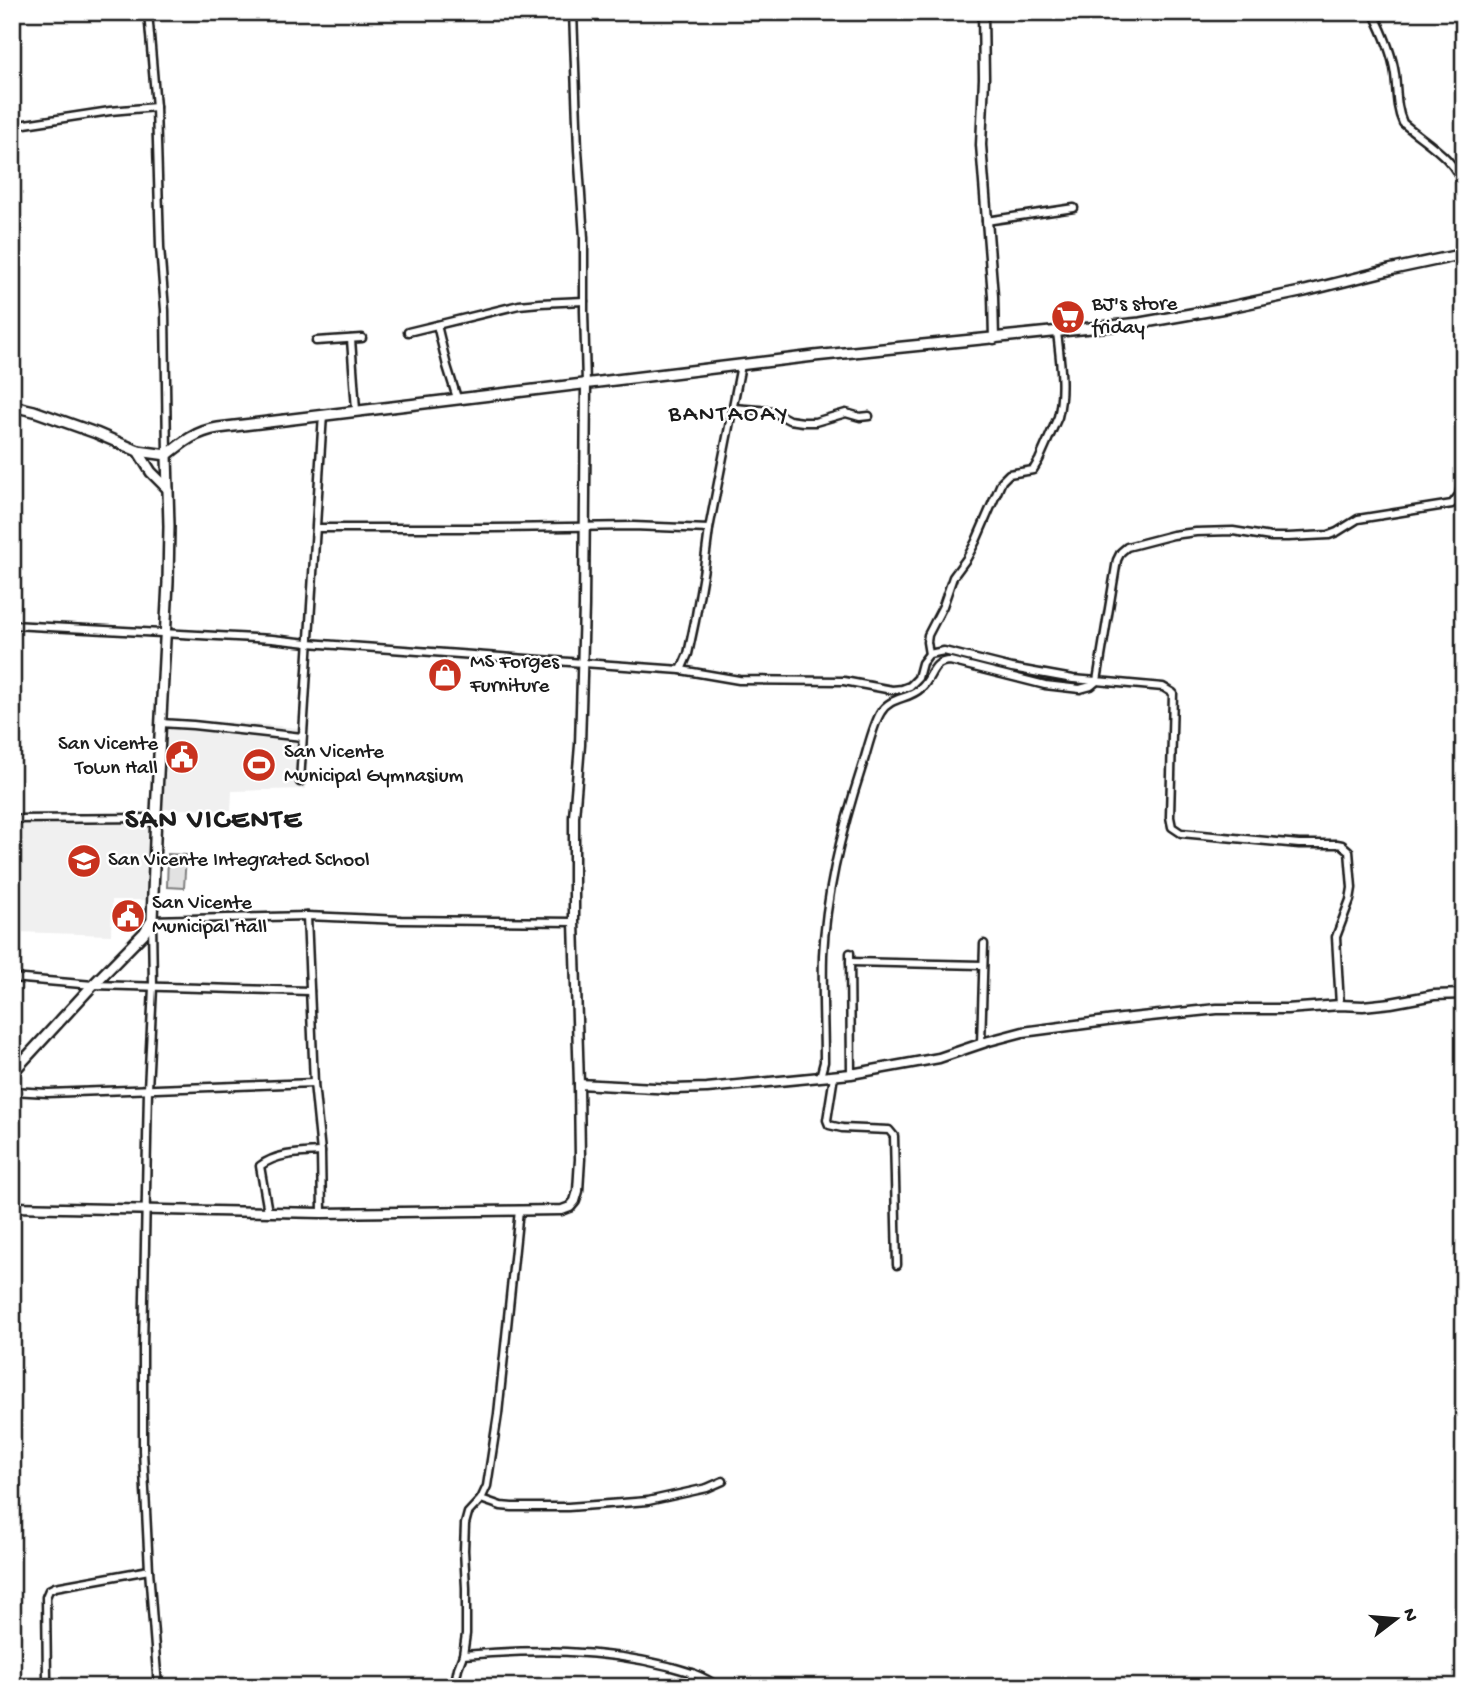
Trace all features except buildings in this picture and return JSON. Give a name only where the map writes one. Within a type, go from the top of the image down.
[{"type":"main road","points":[[12,406],[96,433],[138,451],[167,455],[183,442],[207,430],[814,356],[1140,323],[1305,291],[1464,254]]},
{"type":"main road","points":[[138,451],[151,472],[168,489]]},
{"type":"main road","points":[[12,1073],[144,933],[152,920],[168,582],[167,455]]},
{"type":"street","points":[[148,12],[156,107],[160,247],[165,310],[167,455]]},
{"type":"street","points":[[12,1207],[322,1213],[562,1210],[575,1202],[580,1159],[574,817],[580,745],[586,384],[584,239],[573,12]]},
{"type":"street","points":[[982,12],[984,78],[981,145],[995,339]]},
{"type":"street","points":[[1373,12],[1392,56],[1403,123],[1444,155],[1454,167],[1464,188]]},
{"type":"street","points":[[12,126],[156,107]]},
{"type":"street","points":[[986,221],[1074,208]]},
{"type":"street","points":[[408,332],[519,305],[584,301]]},
{"type":"street","points":[[437,325],[457,398]]},
{"type":"street","points":[[929,654],[928,635],[943,606],[953,577],[976,541],[1002,481],[1009,474],[1032,470],[1058,417],[1061,366],[1057,332]]},
{"type":"street","points":[[316,341],[362,338]]},
{"type":"street","points":[[351,339],[356,410]]},
{"type":"street","points":[[681,670],[686,662],[693,632],[709,529],[741,365]]},
{"type":"street","points":[[733,408],[772,411],[789,420],[803,422],[815,422],[846,413],[860,417],[869,416]]},
{"type":"street","points":[[820,1077],[824,1062],[823,954],[831,883],[850,803],[879,714],[890,702],[922,688],[934,667],[943,661],[1045,685],[1080,690],[1091,686],[1097,681],[1116,560],[1126,547],[1196,532],[1233,531],[1270,537],[1328,535],[1358,519],[1452,504],[1459,495],[1462,482],[1461,423],[1464,410]]},
{"type":"street","points":[[300,782],[323,414]]},
{"type":"street","points":[[317,528],[709,529]]},
{"type":"street","points":[[12,625],[272,639],[582,662],[681,670],[739,680],[844,681],[892,690],[910,686],[918,678],[922,663],[929,654],[944,651],[1012,668],[1073,679],[1163,687],[1173,693],[1170,817],[1175,830],[1181,833],[1299,844],[1342,845],[1349,851],[1352,888],[1336,937],[1340,1005]]},
{"type":"street","points":[[160,723],[302,737]]},
{"type":"street","points":[[12,819],[156,818]]},
{"type":"street","points":[[158,1687],[143,1450],[148,1089],[153,987],[152,920],[307,916],[574,922]]},
{"type":"street","points":[[307,916],[322,1213]]},
{"type":"street","points":[[981,1044],[984,944]]},
{"type":"street","points":[[849,953],[851,1074]]},
{"type":"street","points":[[850,962],[982,965]]},
{"type":"street","points":[[12,978],[93,985],[310,991]]},
{"type":"street","points":[[579,1084],[673,1089],[834,1076],[939,1058],[1023,1032],[1122,1019],[1217,1009],[1363,1006],[1434,995],[1464,994]]},
{"type":"street","points":[[834,1076],[827,1120],[829,1125],[889,1130],[893,1133],[897,1265]]},
{"type":"street","points":[[12,1091],[48,1093],[314,1083]]},
{"type":"street","points":[[268,1212],[260,1168],[262,1163],[295,1154],[321,1152]]},
{"type":"street","points":[[454,1687],[466,1634],[465,1524],[468,1513],[481,1499],[487,1486],[498,1414],[519,1210]]},
{"type":"street","points":[[481,1499],[512,1507],[595,1505],[648,1500],[707,1488],[723,1480]]},
{"type":"street","points":[[59,1687],[47,1679],[46,1597],[49,1590],[149,1570]]},
{"type":"street","points":[[463,1655],[504,1651],[594,1652],[625,1656],[693,1673],[718,1687]]},
{"type":"street","points":[[687,1687],[693,1673]]},
{"type":"shaded area","points":[[166,719],[309,729],[306,789],[232,791],[231,810],[164,809]]},
{"type":"shaded area","name":"San Vicente Integrated School","points":[[20,823],[152,823],[147,900],[112,900],[111,935],[16,932]]},
{"type":"shaded area","points":[[168,854],[186,855],[184,888],[167,887]]},
{"type":"place","name":"BJ's store friday","points":[[1068,317]]},
{"type":"place","name":"MS Forges Furniture","points":[[445,675]]},
{"type":"place","name":"San Vicente Town Hall","points":[[182,757]]},
{"type":"place","name":"San Vicente Municipal Gymnasium","points":[[259,765]]},
{"type":"place","name":"San Vicente Integrated School","points":[[84,861]]},
{"type":"place","name":"San Vicente Municipal Hall","points":[[128,916]]},
{"type":"district","name":"BANTAOAY","points":[[729,415]]},
{"type":"district","name":"SAN VICENTE","points":[[214,821]]}]
